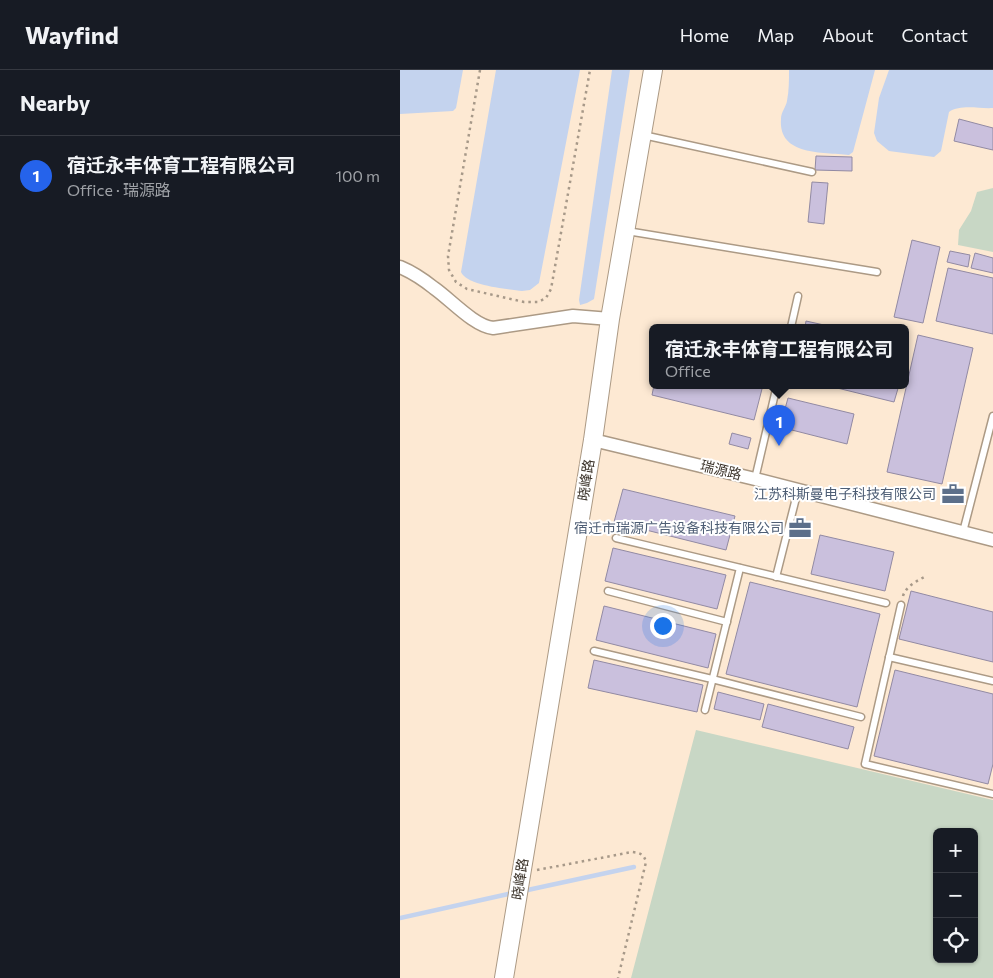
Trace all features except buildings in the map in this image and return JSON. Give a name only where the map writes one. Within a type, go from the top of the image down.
[{"type":"street","name":"晓峰路","points":[[504,978],[593,440],[610,319],[653,70]]},
{"type":"street","points":[[400,267],[434,287],[461,310],[487,327],[493,328],[573,316],[610,319]]},
{"type":"street","name":"瑞源路","points":[[593,440],[755,478],[993,540]]},
{"type":"lane","points":[[642,135],[812,172]]},
{"type":"lane","points":[[625,231],[877,272]]},
{"type":"lane","points":[[792,324],[798,296]]},
{"type":"lane","points":[[755,478],[776,389]]},
{"type":"lane","points":[[963,532],[993,416]]},
{"type":"lane","points":[[776,576],[798,490]]},
{"type":"lane","points":[[616,538],[886,603]]},
{"type":"lane","points":[[705,710],[740,568]]},
{"type":"lane","points":[[608,591],[727,622]]},
{"type":"lane","points":[[901,605],[865,764],[993,794]]},
{"type":"lane","points":[[594,651],[861,717]]},
{"type":"lane","points":[[889,657],[993,681]]},
{"type":"path","points":[[480,70],[448,256],[449,270],[456,282],[467,289],[524,302],[538,302],[546,298],[551,289],[590,70]]},
{"type":"path","points":[[901,605],[904,592],[912,584],[926,576]]},
{"type":"path","points":[[521,874],[632,852],[640,852],[644,856],[646,862],[618,978]]},
{"type":"green space","points":[[993,188],[993,252],[958,245],[959,230],[971,211],[977,192]]},
{"type":"green space","points":[[696,730],[993,800],[993,978],[631,978]]},
{"type":"water","points":[[400,70],[463,70],[456,108],[453,111],[400,114]]},
{"type":"water","points":[[496,70],[580,70],[539,283],[530,290],[522,291],[479,284],[465,277],[461,272]]},
{"type":"water","points":[[612,70],[630,70],[594,299],[580,305],[579,300]]},
{"type":"water","points":[[789,70],[875,70],[853,152],[849,155],[804,150],[794,146],[787,140],[782,131],[781,119],[788,97]]},
{"type":"water","points":[[889,70],[993,70],[993,108],[965,107],[949,112],[941,151],[934,157],[889,151],[877,141],[874,133],[879,98]]},
{"type":"waterway","points":[[523,891],[634,867]]},
{"type":"waterway","points":[[400,918],[513,893]]},
{"type":"place","name":"宿迁永丰体育工程有限公司","points":[[779,446]]},
{"type":"place","name":"江苏科斯曼电子科技有限公司","points":[[953,494]]},
{"type":"place","name":"宿迁市瑞源广告设备科技有限公司","points":[[800,528]]}]
